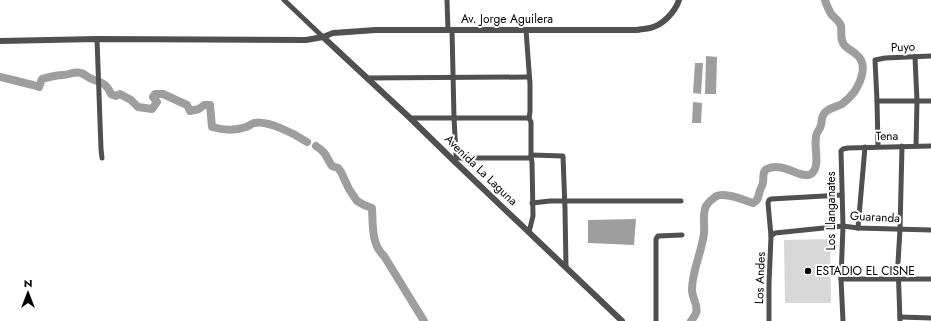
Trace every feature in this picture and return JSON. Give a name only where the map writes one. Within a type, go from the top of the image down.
[{"type":"street","points":[[284,0],[323,37]]},
{"type":"street","points":[[447,0],[453,78],[454,159],[563,156],[566,267]]},
{"type":"street","name":"Av. Jorge Aguilera","points":[[0,41],[97,39],[306,40],[323,37],[334,33],[376,30],[637,30],[651,28],[663,21],[677,7],[679,0]]},
{"type":"street","points":[[526,30],[529,77],[529,118],[531,122],[533,216],[529,232]]},
{"type":"street","name":"Avenida La Laguna","points":[[323,37],[454,159],[622,321]]},
{"type":"street","points":[[97,39],[102,158]]},
{"type":"street","name":"Puyo","points":[[877,101],[875,60],[885,58],[931,56]]},
{"type":"street","points":[[915,57],[917,101],[916,146]]},
{"type":"street","points":[[367,78],[529,77]]},
{"type":"street","points":[[878,146],[877,101],[931,101]]},
{"type":"street","points":[[410,118],[529,118]]},
{"type":"street","name":"Tena","points":[[843,149],[878,146],[931,146]]},
{"type":"street","points":[[902,146],[898,263],[900,319],[931,318]]},
{"type":"street","points":[[858,228],[865,147]]},
{"type":"street","name":"Los Llanganates","points":[[843,149],[841,151],[843,226],[840,279],[843,321]]},
{"type":"street","name":"Los Andes","points":[[769,321],[771,236],[768,203],[770,200],[842,195]]},
{"type":"street","points":[[532,203],[550,201],[680,201]]},
{"type":"street","name":"Guaranda","points":[[771,236],[775,233],[843,226],[858,228],[931,230]]},
{"type":"street","points":[[656,321],[656,239],[658,236],[682,235]]},
{"type":"street","points":[[840,279],[931,279]]},
{"type":"shaded area","points":[[706,56],[717,57],[716,94],[705,94]]},
{"type":"shaded area","points":[[695,63],[703,63],[701,94],[693,93]]},
{"type":"shaded area","points":[[693,102],[702,103],[701,123],[692,123]]},
{"type":"shaded area","points":[[636,219],[634,245],[588,243],[588,220]]},
{"type":"shaded area","name":"ESTADIO EL CISNE","points":[[830,239],[831,303],[785,303],[784,240]]},
{"type":"waterway","points":[[691,321],[697,310],[692,293],[692,283],[703,240],[704,212],[706,206],[710,201],[719,195],[728,195],[753,203],[755,202],[763,184],[765,170],[773,167],[779,167],[803,175],[811,174],[816,166],[816,138],[821,126],[823,115],[827,110],[842,104],[851,96],[859,82],[863,68],[862,63],[857,55],[844,45],[841,26],[831,14],[825,0]]},
{"type":"waterway","points":[[0,77],[39,87],[42,79],[58,75],[81,73],[103,84],[111,94],[116,96],[120,94],[131,100],[138,107],[152,109],[157,102],[153,97],[155,94],[163,94],[187,105],[190,111],[199,109],[204,105],[210,105],[212,127],[233,130],[246,127],[254,123],[260,123],[274,126],[289,132],[307,142]]},
{"type":"waterway","points":[[316,146],[324,153],[332,166],[338,168],[341,172],[349,189],[357,201],[372,208],[373,227],[377,246],[424,321]]},
{"type":"place","name":"ESTADIO EL CISNE","points":[[808,271]]}]
